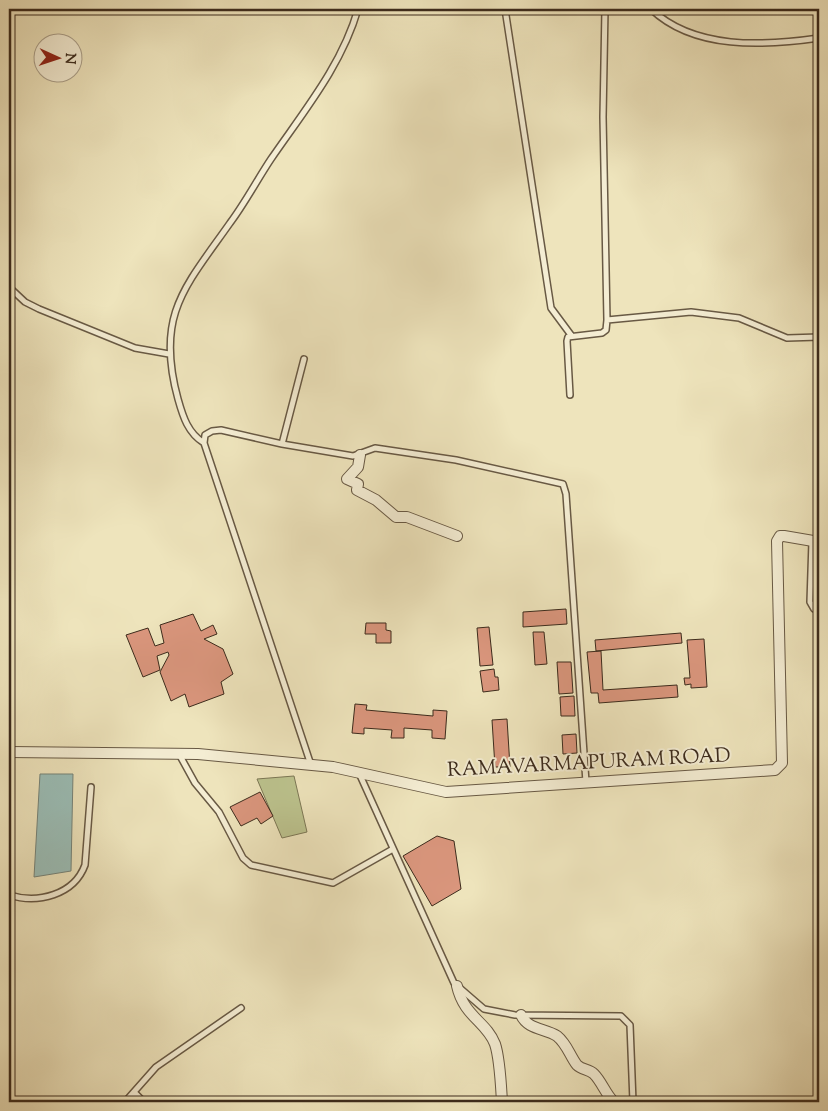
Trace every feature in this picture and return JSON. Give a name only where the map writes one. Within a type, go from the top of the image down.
[{"type":"street","points":[[360,455],[358,467],[347,479],[358,484],[357,490],[376,500],[396,517],[408,517],[418,523],[457,536]]},
{"type":"street","name":"RAMAVARMAPURAM ROAD","points":[[9,752],[179,753],[311,765],[358,772],[446,792],[775,770],[781,766],[777,541],[780,536],[784,536],[816,542]]},
{"type":"street","points":[[457,986],[460,1000],[465,1008],[495,1043],[502,1102]]},
{"type":"street","points":[[521,1015],[528,1024],[557,1036],[572,1053],[575,1063],[582,1069],[591,1071],[614,1102]]},
{"type":"lane","points":[[204,444],[190,432],[181,411],[171,375],[169,354],[176,310],[190,278],[231,223],[263,171],[334,68],[358,9]]},
{"type":"lane","points":[[505,9],[551,308],[571,335]]},
{"type":"lane","points":[[570,396],[566,341],[571,335],[602,333],[606,330],[607,320],[604,117],[605,9]]},
{"type":"lane","points":[[651,9],[673,25],[701,36],[720,40],[770,44],[819,38]]},
{"type":"lane","points":[[9,287],[25,302],[39,309],[135,348],[169,354]]},
{"type":"lane","points":[[607,320],[692,312],[739,318],[787,338],[819,337]]},
{"type":"lane","points":[[282,444],[304,359]]},
{"type":"lane","points":[[311,765],[204,444],[205,435],[212,430],[221,430],[282,444],[353,456],[375,448],[456,460],[563,484],[566,494],[586,784]]},
{"type":"lane","points":[[816,542],[810,602],[814,609],[819,610]]},
{"type":"lane","points":[[179,753],[195,783],[219,812],[243,858],[251,866],[276,869],[333,883],[393,849]]},
{"type":"lane","points":[[358,772],[457,986],[484,1009],[521,1015],[621,1016],[626,1019],[630,1025],[633,1102]]},
{"type":"lane","points":[[9,895],[38,899],[51,896],[63,891],[81,875],[85,864],[91,787]]},
{"type":"lane","points":[[125,1102],[135,1093],[156,1066],[242,1008]]},
{"type":"lane","points":[[135,1093],[144,1102]]},
{"type":"green space","points":[[294,776],[307,832],[282,838],[257,779]]},
{"type":"water","points":[[40,774],[73,774],[71,871],[34,877]]},
{"type":"building","points":[[566,609],[567,624],[523,627],[523,612]]},
{"type":"building","points":[[193,614],[201,631],[213,625],[217,634],[204,639],[223,649],[233,674],[221,682],[224,694],[189,707],[185,694],[171,701],[160,672],[169,655],[168,652],[157,656],[160,670],[143,677],[126,635],[148,628],[155,646],[164,643],[160,625]]},
{"type":"building","points":[[366,623],[386,623],[386,630],[391,631],[391,643],[376,643],[376,634],[365,634]]},
{"type":"building","points":[[489,627],[493,665],[480,666],[477,628]]},
{"type":"building","points":[[533,632],[544,632],[547,664],[535,665]]},
{"type":"building","points":[[681,633],[682,643],[596,651],[595,640]]},
{"type":"building","points":[[704,639],[707,687],[691,688],[691,684],[685,685],[684,678],[690,678],[687,640]]},
{"type":"building","points":[[601,651],[603,690],[677,685],[678,697],[599,703],[598,693],[591,693],[587,652]]},
{"type":"building","points":[[557,662],[571,662],[573,693],[559,694]]},
{"type":"building","points":[[494,669],[495,677],[498,677],[499,690],[483,692],[480,671]]},
{"type":"building","points":[[574,696],[575,716],[561,716],[560,697]]},
{"type":"building","points":[[355,704],[367,705],[366,710],[433,716],[433,710],[447,711],[445,739],[432,738],[432,730],[404,728],[404,738],[391,738],[392,730],[364,728],[364,734],[352,733]]},
{"type":"building","points":[[507,719],[510,767],[495,767],[492,720]]},
{"type":"building","points":[[576,734],[577,753],[563,754],[562,735]]},
{"type":"building","points":[[260,792],[273,816],[261,824],[257,818],[241,826],[230,807]]},
{"type":"building","points":[[437,836],[454,841],[461,889],[432,906],[403,856]]}]
